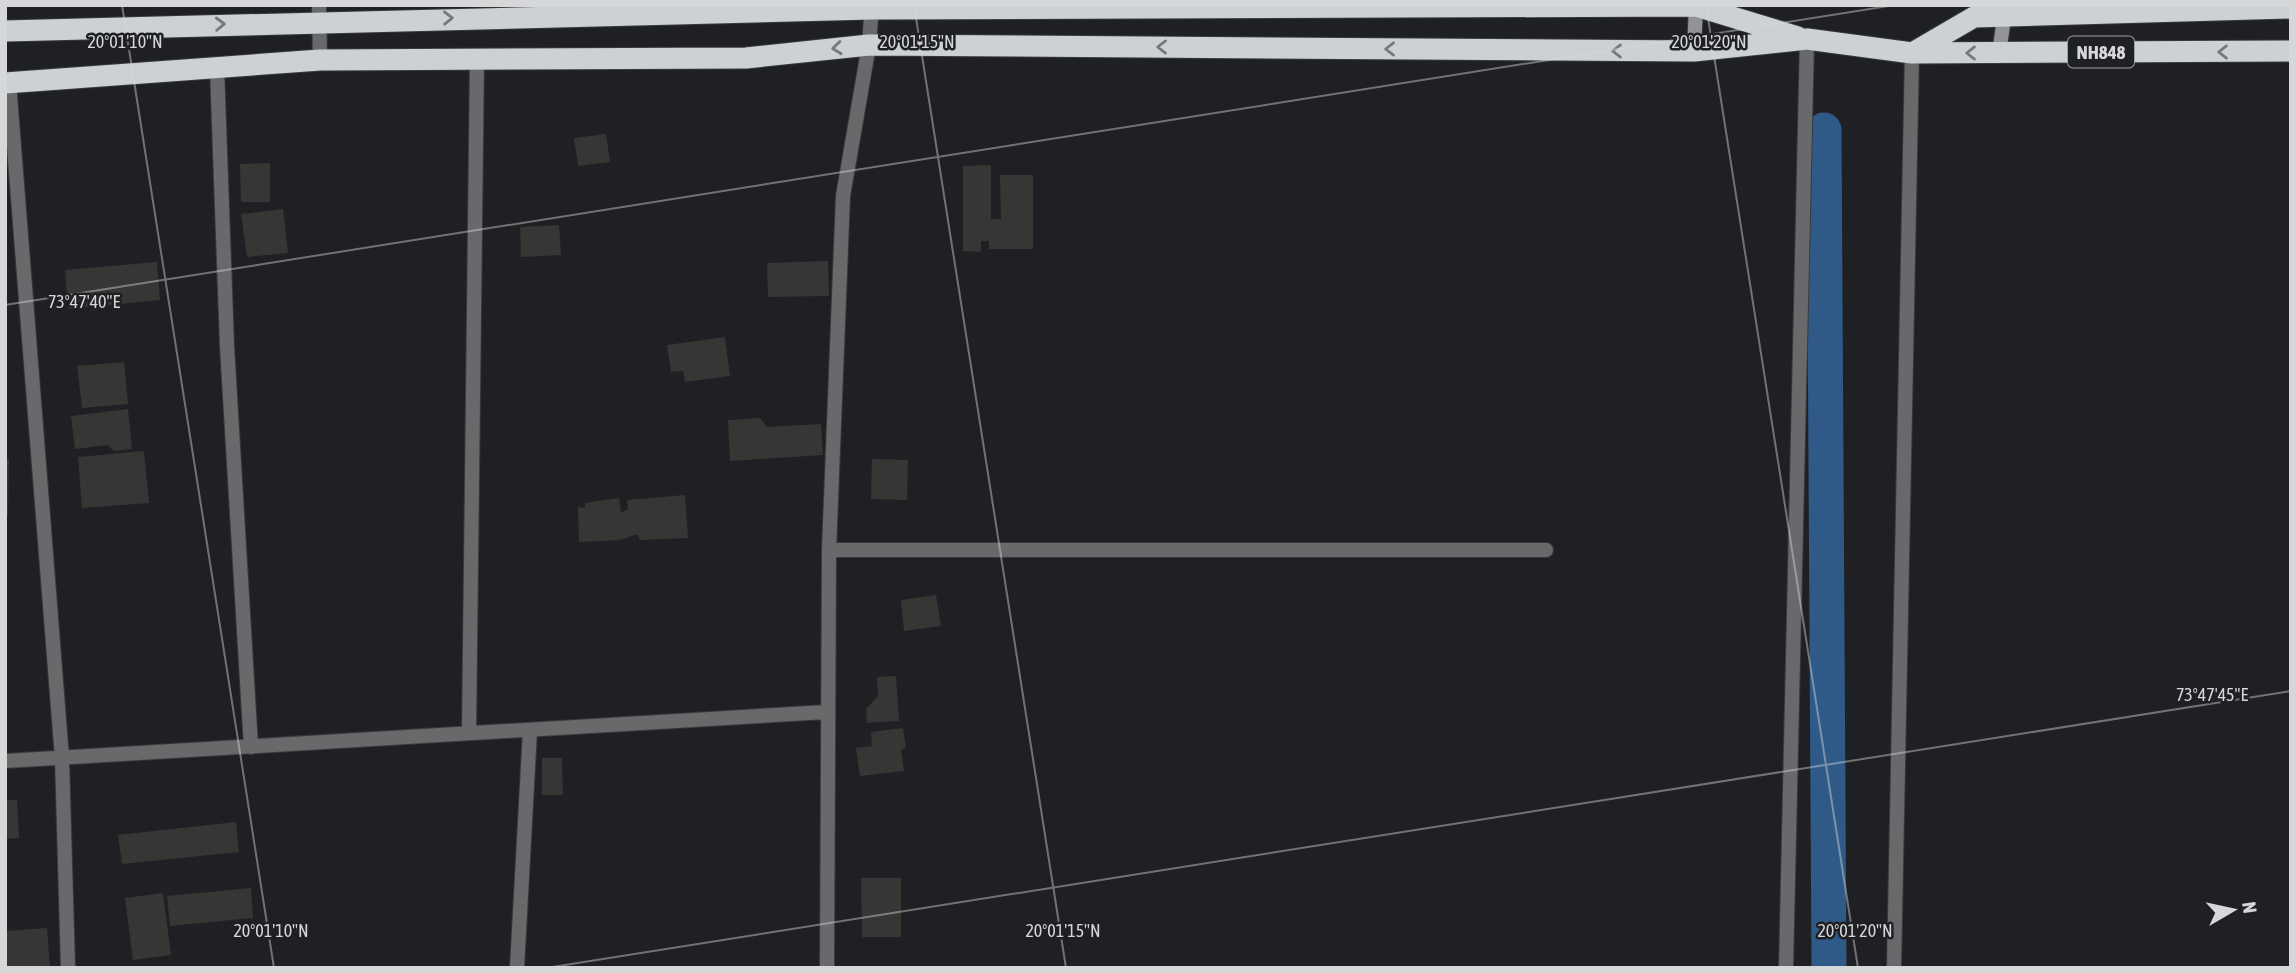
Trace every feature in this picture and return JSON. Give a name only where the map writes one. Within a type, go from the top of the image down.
[{"type":"highway","name":"NH848","points":[[5,31],[319,13],[872,7],[1696,6],[1807,39],[1912,53],[2291,51]]},
{"type":"highway","name":"NH848","points":[[1912,53],[1973,17],[2006,11],[2291,8]]},
{"type":"highway","name":"NH848","points":[[7,83],[320,60],[477,57],[746,58],[869,45],[1694,51],[1807,39]]},
{"type":"street","points":[[1694,51],[1696,6]]},
{"type":"street","points":[[827,968],[826,712],[829,550],[844,196],[869,45],[872,7]]},
{"type":"street","points":[[1999,53],[2006,11]]},
{"type":"street","points":[[319,13],[320,60]]},
{"type":"street","points":[[1786,968],[1807,39]]},
{"type":"street","points":[[1894,968],[1912,53]]},
{"type":"street","points":[[469,733],[477,57]]},
{"type":"street","points":[[217,68],[227,346],[251,747]]},
{"type":"street","points":[[7,83],[62,758],[68,968]]},
{"type":"street","points":[[829,550],[1546,550]]},
{"type":"street","points":[[5,761],[826,712]]},
{"type":"street","points":[[517,968],[530,730]]},
{"type":"building","points":[[606,134],[610,162],[578,166],[574,138]]},
{"type":"building","points":[[270,163],[270,202],[241,202],[240,164]]},
{"type":"building","points":[[991,165],[991,219],[1001,219],[1000,175],[1033,175],[1033,249],[989,249],[989,241],[981,241],[981,252],[963,251],[963,166]]},
{"type":"building","points":[[283,209],[288,253],[247,257],[241,214]]},
{"type":"building","points":[[559,225],[561,255],[521,257],[520,227]]},
{"type":"building","points":[[828,261],[829,296],[768,297],[767,263]]},
{"type":"building","points":[[157,262],[160,300],[68,309],[65,270]]},
{"type":"building","points":[[725,337],[730,376],[685,382],[683,371],[671,372],[667,345]]},
{"type":"building","points":[[124,362],[128,404],[82,408],[77,366]]},
{"type":"building","points":[[128,409],[132,449],[114,451],[108,445],[75,449],[71,416]]},
{"type":"building","points":[[760,418],[767,427],[821,424],[823,455],[730,461],[728,420]]},
{"type":"building","points":[[144,451],[149,503],[82,508],[78,457]]},
{"type":"building","points":[[5,459],[9,459],[8,515],[5,515]]},
{"type":"building","points":[[872,459],[908,460],[907,500],[871,499]]},
{"type":"building","points":[[685,495],[688,538],[640,540],[637,534],[620,540],[579,542],[578,507],[585,508],[585,503],[619,498],[621,513],[628,509],[627,500]]},
{"type":"building","points":[[936,595],[941,626],[904,631],[901,600]]},
{"type":"building","points":[[896,676],[899,721],[867,723],[866,709],[878,696],[877,677]]},
{"type":"building","points":[[903,728],[906,747],[901,750],[904,771],[860,776],[856,748],[872,746],[871,732]]},
{"type":"building","points":[[542,758],[562,758],[563,795],[542,795]]},
{"type":"building","points":[[5,800],[17,800],[19,838],[5,839]]},
{"type":"building","points":[[236,822],[239,852],[122,864],[118,835]]},
{"type":"building","points":[[861,878],[901,878],[901,937],[862,937]]},
{"type":"building","points":[[251,888],[253,918],[170,926],[167,896]]},
{"type":"building","points":[[163,893],[171,955],[133,960],[125,898]]},
{"type":"building","points":[[47,928],[50,968],[5,968],[5,931]]},
{"type":"waterway","points":[[1824,130],[1829,968]]}]
